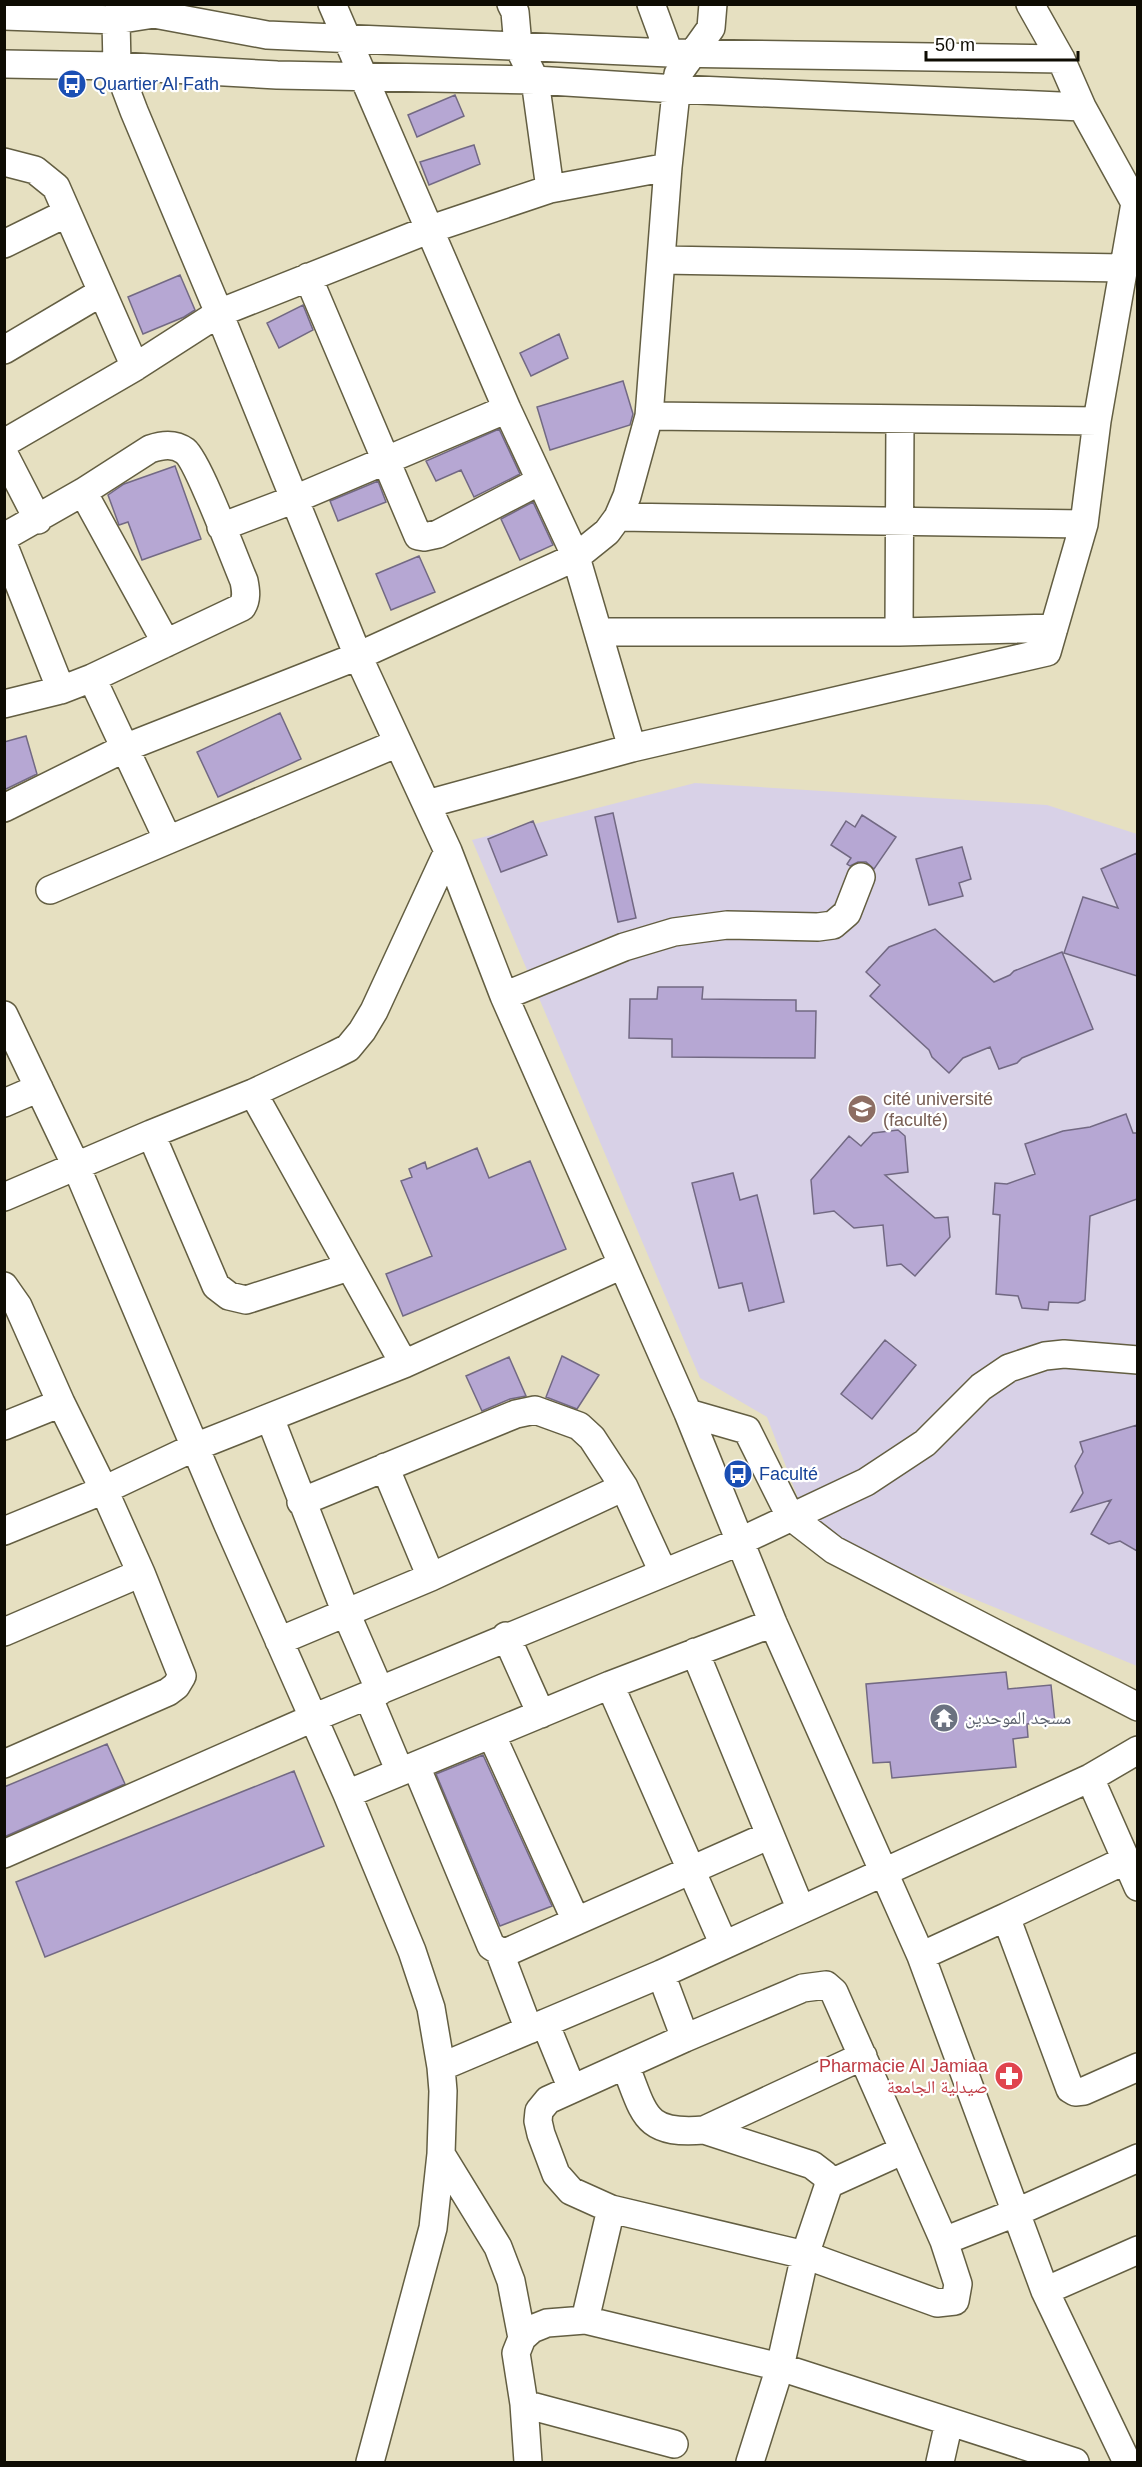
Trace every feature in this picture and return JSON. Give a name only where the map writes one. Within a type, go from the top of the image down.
[{"type":"street","points":[[332,4],[345,40],[507,410],[576,557],[632,748]]},
{"type":"street","points":[[511,4],[518,46],[535,80],[550,189]]},
{"type":"street","points":[[4,808],[127,747],[358,656],[576,557],[607,532],[618,517],[627,496],[649,416],[668,166],[680,53],[651,4]]},
{"type":"street","points":[[680,53],[711,28],[713,4]]},
{"type":"street","points":[[427,804],[632,748],[1047,652],[1084,524],[1097,421],[1135,203],[1082,107],[1061,59],[1030,4]]},
{"type":"street","points":[[119,12],[117,66],[358,656],[448,851],[504,996],[688,1413],[773,1623],[882,1873],[921,1956],[1045,2291],[1130,2460]]},
{"type":"street","points":[[4,16],[119,12],[154,14],[267,35],[345,40],[680,53],[1061,59]]},
{"type":"street","points":[[4,64],[117,66],[362,78],[535,80],[676,89],[1082,107]]},
{"type":"street","points":[[4,162],[35,170],[56,187],[135,367]]},
{"type":"street","points":[[4,443],[135,367],[219,314],[428,230],[550,189],[668,166]]},
{"type":"street","points":[[4,244],[68,213]]},
{"type":"street","points":[[662,260],[1124,268]]},
{"type":"street","points":[[308,277],[418,536],[438,534],[540,482]]},
{"type":"street","points":[[4,350],[102,292]]},
{"type":"street","points":[[221,527],[295,499],[507,410]]},
{"type":"street","points":[[649,416],[1097,421]]},
{"type":"street","points":[[899,632],[900,419]]},
{"type":"street","points":[[4,537],[83,492],[150,449],[163,445],[174,446],[187,452],[192,461],[244,581],[245,602],[242,608],[92,678],[61,690],[4,704]]},
{"type":"street","points":[[4,453],[38,519]]},
{"type":"street","points":[[83,492],[166,643]]},
{"type":"street","points":[[618,517],[1084,524]]},
{"type":"street","points":[[4,546],[61,690]]},
{"type":"street","points":[[598,632],[899,632],[1054,628]]},
{"type":"street","points":[[92,678],[127,747],[168,840]]},
{"type":"street","points":[[50,890],[398,743]]},
{"type":"street","points":[[4,1197],[151,1134],[253,1094],[348,1048],[374,1011],[448,851]]},
{"type":"street","points":[[504,996],[624,947],[674,932],[727,925],[818,927],[833,925],[848,913],[861,877]]},
{"type":"street","points":[[4,1015],[76,1166],[195,1447],[347,1794],[412,1951],[431,2008],[441,2067],[441,2154],[433,2228],[369,2463]]},
{"type":"street","points":[[4,1103],[39,1088]]},
{"type":"street","points":[[253,1094],[404,1365]]},
{"type":"street","points":[[151,1134],[216,1286],[229,1296],[246,1300],[350,1267]]},
{"type":"street","points":[[4,1531],[104,1490],[195,1447],[404,1365],[622,1265]]},
{"type":"street","points":[[4,1286],[18,1306],[104,1490],[141,1573],[182,1676],[180,1682],[155,1699],[4,1764]]},
{"type":"street","points":[[4,1854],[506,1636],[741,1541],[866,1482],[908,1457],[942,1428],[981,1387],[1009,1368],[1044,1356],[1064,1354],[1137,1360]]},
{"type":"street","points":[[4,1426],[61,1402]]},
{"type":"street","points":[[301,1502],[516,1414],[535,1410],[579,1426],[591,1438],[624,1487],[663,1572]]},
{"type":"street","points":[[688,1413],[747,1430],[790,1516],[834,1550],[1137,1707]]},
{"type":"street","points":[[270,1418],[346,1613],[374,1694],[491,1946],[499,1951],[507,1952],[770,1835]]},
{"type":"street","points":[[385,1467],[431,1577]]},
{"type":"street","points":[[279,1641],[431,1577],[624,1487]]},
{"type":"street","points":[[4,1632],[141,1573]]},
{"type":"street","points":[[347,1794],[492,1736],[609,1685],[773,1623]]},
{"type":"street","points":[[506,1636],[541,1714]]},
{"type":"street","points":[[695,1652],[801,1910]]},
{"type":"street","points":[[609,1685],[724,1945]]},
{"type":"street","points":[[492,1736],[576,1921]]},
{"type":"street","points":[[441,2067],[661,1974],[1090,1778],[1137,1750]]},
{"type":"street","points":[[1090,1778],[1137,1887]]},
{"type":"street","points":[[921,1956],[1126,1860]]},
{"type":"street","points":[[1006,1917],[1070,2089],[1075,2092],[1084,2091],[1137,2067]]},
{"type":"street","points":[[499,1951],[537,2027],[572,2089]]},
{"type":"street","points":[[661,1974],[685,2037]]},
{"type":"street","points":[[826,1986],[834,1992],[944,2241],[958,2284],[955,2301],[937,2304],[805,2255],[611,2209],[571,2191],[556,2174],[541,2134],[538,2121],[539,2111],[543,2104],[685,2037],[803,1988],[826,1986]]},
{"type":"street","points":[[625,2065],[646,2116],[655,2125],[685,2132],[704,2130],[863,2056]]},
{"type":"street","points":[[704,2130],[812,2165],[825,2175],[829,2184],[805,2255],[780,2367],[750,2463]]},
{"type":"street","points":[[829,2184],[904,2150]]},
{"type":"street","points":[[441,2154],[498,2247],[511,2281],[522,2338]]},
{"type":"street","points":[[944,2241],[1015,2213],[1137,2158]]},
{"type":"street","points":[[585,2320],[611,2209]]},
{"type":"street","points":[[1045,2291],[1137,2250]]},
{"type":"street","points":[[528,2463],[524,2404],[516,2353],[522,2338],[532,2329],[547,2323],[585,2320],[780,2367],[1075,2463]]},
{"type":"street","points":[[524,2404],[674,2444]]},
{"type":"street","points":[[940,2463],[949,2422]]},
{"type":"shaded area","name":"cité université (faculté)","points":[[695,783],[1047,805],[1137,834],[1137,1666],[811,1532],[767,1417],[700,1378],[472,840]]},
{"type":"building","points":[[455,95],[464,116],[417,137],[408,115]]},
{"type":"building","points":[[474,145],[480,164],[429,185],[420,162]]},
{"type":"building","points":[[180,275],[195,310],[143,334],[128,297]]},
{"type":"building","points":[[303,305],[313,330],[279,348],[267,323]]},
{"type":"building","points":[[559,334],[568,358],[531,376],[520,353]]},
{"type":"building","points":[[623,381],[633,414],[630,425],[550,450],[537,407]]},
{"type":"building","points":[[499,429],[520,474],[474,497],[461,470],[436,481],[426,461]]},
{"type":"building","points":[[175,466],[201,539],[142,560],[128,522],[119,525],[108,495],[124,484]]},
{"type":"building","points":[[378,481],[386,502],[338,521],[330,501]]},
{"type":"building","points":[[533,502],[553,545],[520,560],[501,519]]},
{"type":"building","points":[[419,556],[435,592],[391,610],[376,574]]},
{"type":"building","points":[[280,713],[301,759],[218,797],[197,752]]},
{"type":"building","points":[[26,736],[37,774],[4,790],[4,742]]},
{"type":"building","points":[[613,813],[636,918],[618,922],[595,817]]},
{"type":"building","points":[[862,815],[896,837],[874,869],[866,862],[858,862],[850,866],[847,864],[851,858],[831,845],[846,821],[855,827]]},
{"type":"building","points":[[533,821],[547,855],[501,872],[488,839]]},
{"type":"building","points":[[962,847],[971,879],[959,883],[963,896],[929,905],[916,859]]},
{"type":"building","points":[[1137,853],[1137,976],[1064,953],[1083,897],[1118,908],[1101,869]]},
{"type":"building","points":[[935,929],[994,982],[1014,971],[1062,952],[1093,1029],[999,1069],[990,1047],[963,1058],[949,1073],[932,1057],[929,1050],[870,996],[880,985],[866,972],[889,947]]},
{"type":"building","points":[[658,987],[703,987],[702,999],[796,1000],[796,1011],[816,1011],[815,1058],[672,1057],[672,1039],[629,1038],[630,999],[657,999]]},
{"type":"building","points":[[1126,1114],[1133,1133],[1137,1133],[1137,1199],[1090,1216],[1085,1300],[1078,1303],[1049,1302],[1048,1310],[1022,1308],[1018,1296],[996,1294],[1000,1215],[993,1214],[995,1183],[1007,1184],[1035,1174],[1025,1144],[1063,1131],[1090,1127]]},
{"type":"building","points":[[898,1130],[905,1136],[908,1172],[885,1175],[935,1218],[948,1217],[950,1237],[915,1276],[901,1264],[887,1266],[883,1225],[854,1228],[834,1211],[814,1214],[811,1180],[849,1136],[861,1146],[873,1133]]},
{"type":"building","points":[[477,1148],[489,1178],[530,1161],[566,1249],[403,1316],[386,1274],[432,1256],[401,1181],[412,1177],[409,1169],[425,1162],[427,1169]]},
{"type":"building","points":[[733,1173],[740,1200],[757,1195],[784,1302],[749,1311],[742,1283],[719,1288],[692,1183]]},
{"type":"building","points":[[885,1340],[916,1365],[872,1419],[841,1394]]},
{"type":"building","points":[[562,1356],[599,1375],[577,1409],[546,1397]]},
{"type":"building","points":[[509,1357],[526,1396],[510,1399],[482,1411],[466,1376]]},
{"type":"building","points":[[1137,1425],[1137,1551],[1120,1541],[1109,1544],[1091,1534],[1111,1500],[1071,1512],[1083,1493],[1075,1466],[1083,1452],[1080,1442]]},
{"type":"building","points":[[1006,1672],[1008,1689],[1051,1685],[1055,1722],[1027,1724],[1028,1737],[1013,1739],[1016,1767],[892,1778],[890,1762],[873,1763],[866,1684]]},
{"type":"building","points":[[107,1744],[125,1784],[4,1837],[4,1787]]},
{"type":"building","points":[[483,1755],[552,1906],[500,1926],[436,1774]]},
{"type":"building","points":[[294,1771],[324,1846],[45,1957],[16,1882]]},
{"type":"place","name":"Quartier Al Fath","points":[[72,84]]},
{"type":"place","name":"cité université (faculté)","points":[[862,1109]]},
{"type":"place","name":"Faculté","points":[[738,1474]]},
{"type":"place","name":"مسجد الموحدين","points":[[944,1718]]},
{"type":"place","name":"Pharmacie Al Jamiaa صيدلية الجامعة","points":[[1009,2076]]}]
